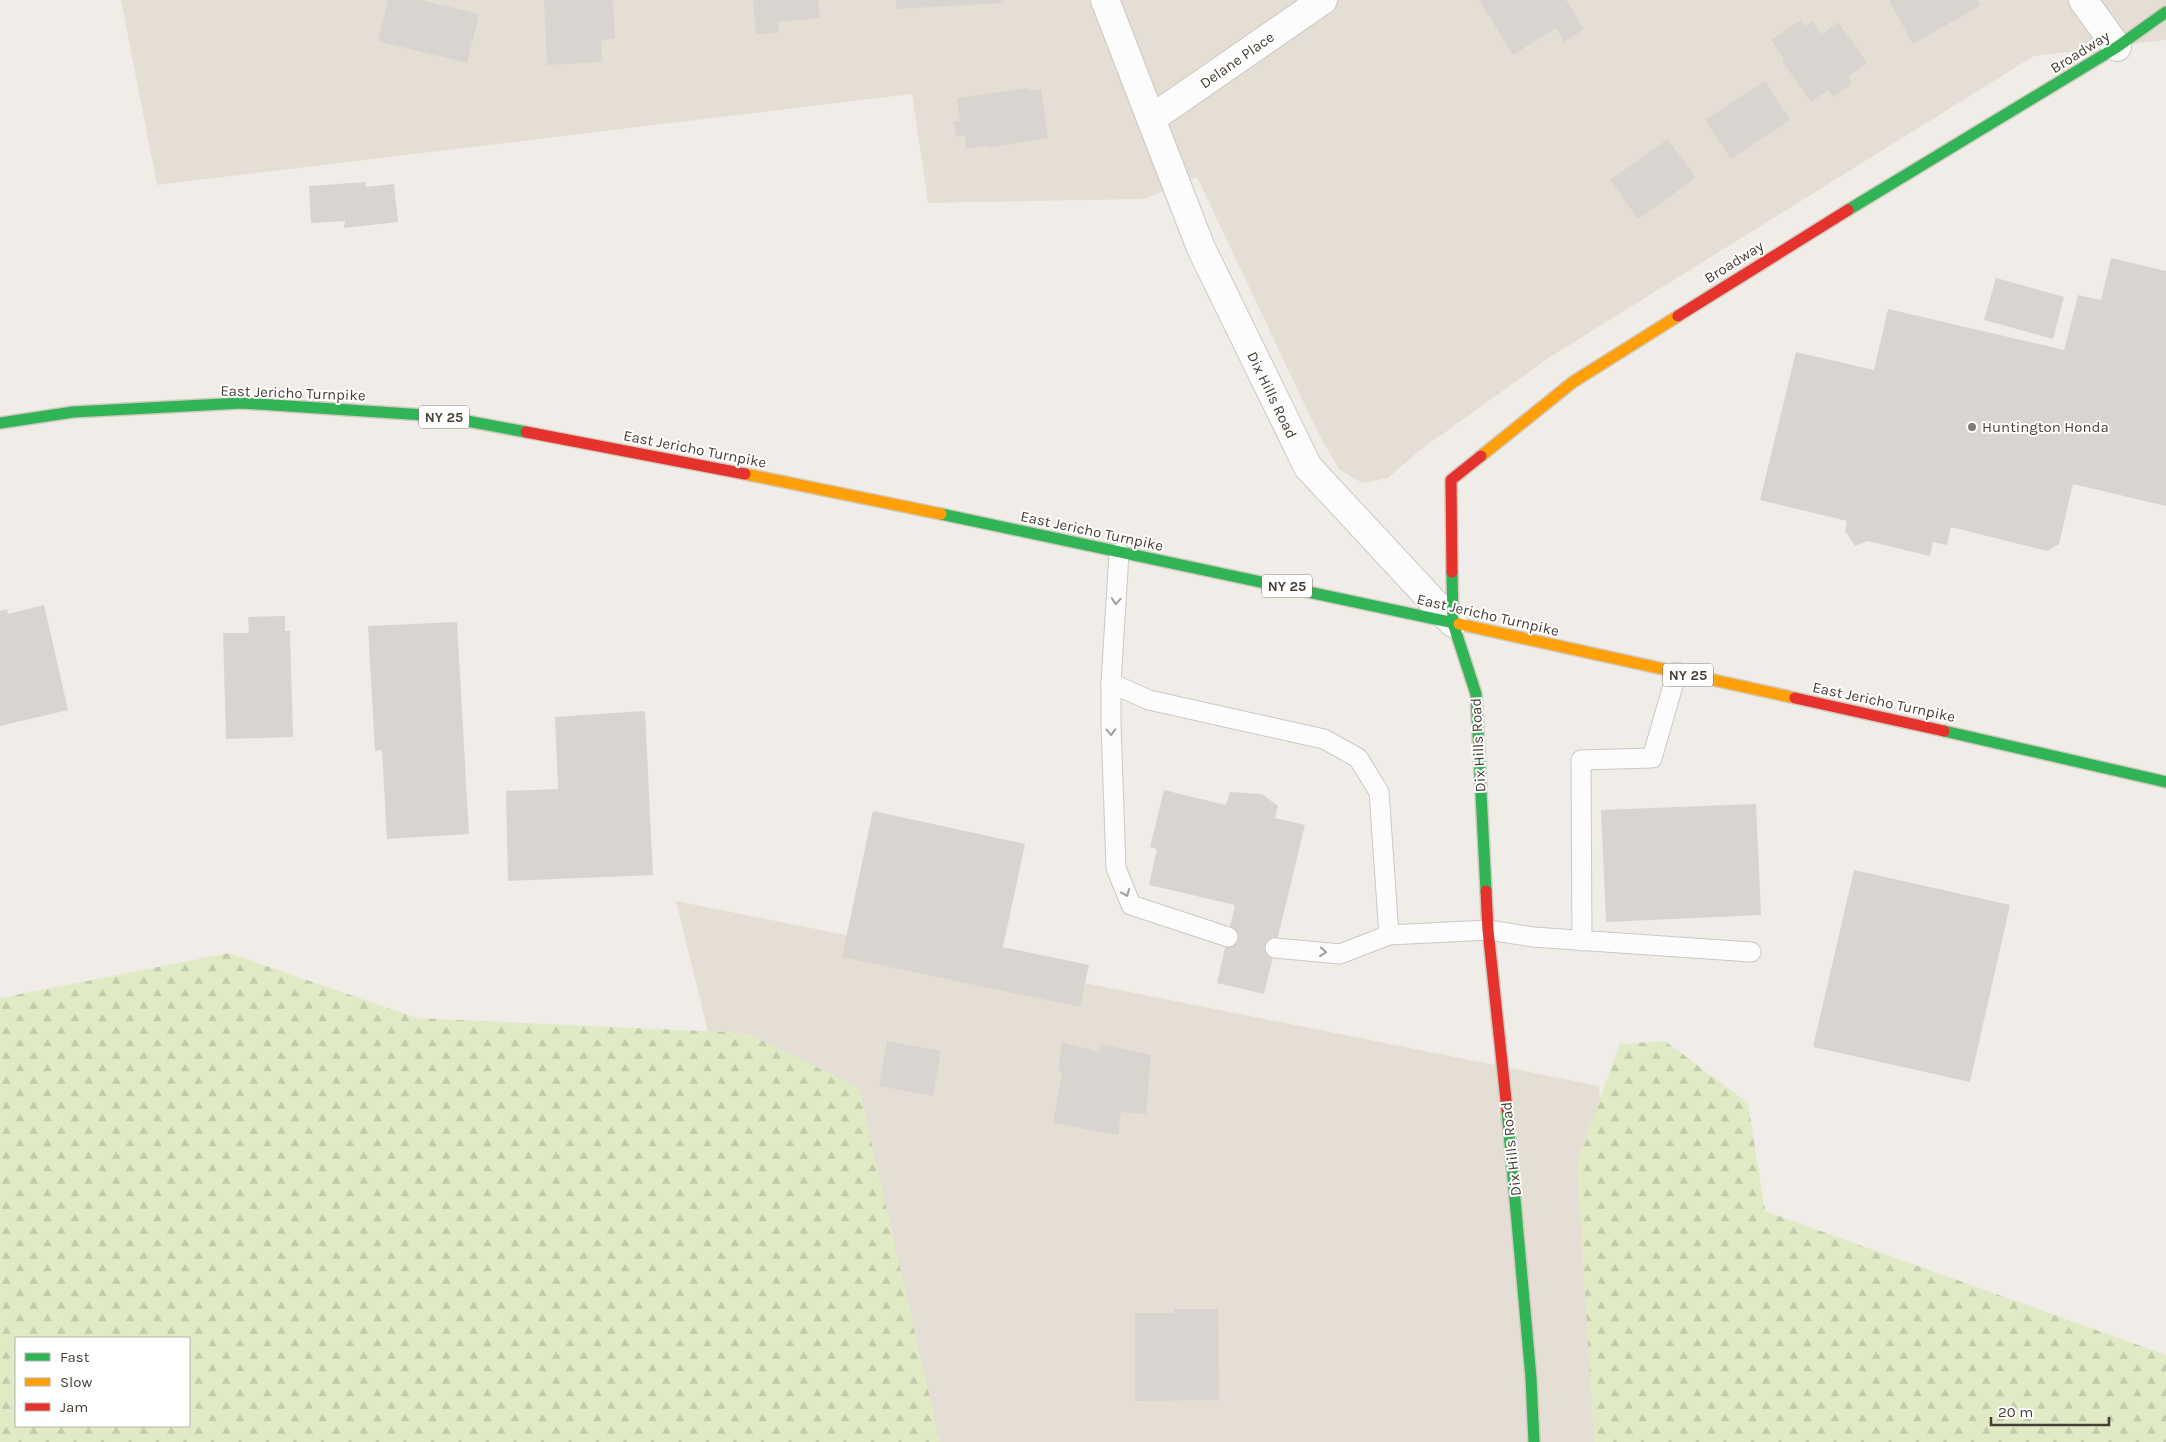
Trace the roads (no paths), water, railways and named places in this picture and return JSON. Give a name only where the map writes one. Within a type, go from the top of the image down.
[{"type":"main road","name":"Broadway","points":[[1454,623],[1452,480],[1573,382],[1780,251],[2117,47],[2166,12]]},
{"type":"main road","name":"East Jericho Turnpike","points":[[0,423],[73,412],[242,403],[440,416],[780,481],[1119,553],[1280,584],[2086,762],[2166,782]]},
{"type":"main road","name":"Dix Hills Road","points":[[1454,623],[1476,694],[1488,930],[1514,1175],[1531,1378],[1534,1442]]},
{"type":"street","name":"Dix Hills Road","points":[[1105,0],[1201,248],[1308,467],[1454,623]]},
{"type":"street","name":"Delane Place","points":[[1151,119],[1323,0]]},
{"type":"street","points":[[2084,0],[2117,47]]},
{"type":"lane","points":[[1119,553],[1111,684],[1116,868],[1131,905],[1228,937]]},
{"type":"lane","points":[[1582,941],[1580,760],[1652,758],[1677,672]]},
{"type":"lane","points":[[1111,684],[1149,700],[1324,739],[1358,758],[1379,792],[1389,935]]},
{"type":"lane","points":[[1274,948],[1340,954],[1389,935],[1488,930],[1533,937],[1751,952]]},
{"type":"place","name":"Huntington Honda","points":[[1972,427]]}]
